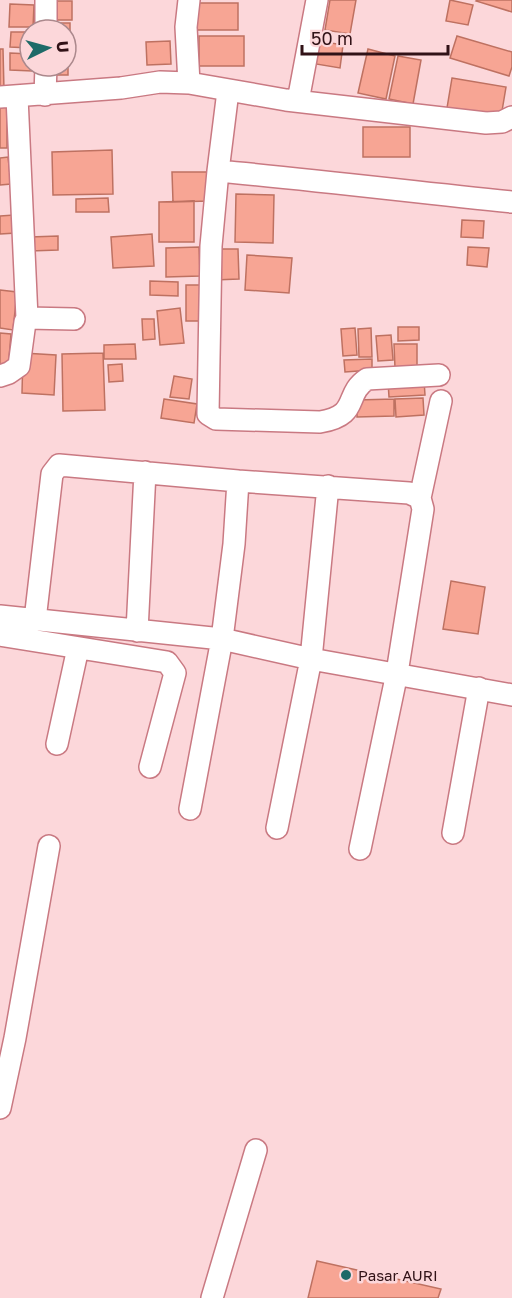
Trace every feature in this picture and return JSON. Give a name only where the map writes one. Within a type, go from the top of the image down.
[{"type":"street","points":[[46,0],[46,18]]},
{"type":"street","points":[[189,0],[186,27],[189,83]]},
{"type":"street","points":[[298,101],[316,0]]},
{"type":"street","points":[[45,95],[46,78]]},
{"type":"street","points":[[0,376],[9,374],[19,366],[27,318],[8,97],[121,88],[160,82],[189,83],[298,101],[486,123],[502,122],[512,117]]},
{"type":"street","points":[[228,91],[211,246],[207,408],[211,417],[320,422],[333,420],[342,416],[349,408],[359,384],[367,379],[439,375]]},
{"type":"street","points":[[218,171],[322,180],[388,190],[512,202]]},
{"type":"street","points":[[27,318],[74,319]]},
{"type":"street","points":[[360,849],[397,673],[423,509],[420,498],[441,401]]},
{"type":"street","points":[[35,620],[52,474],[59,465],[409,493],[420,498]]},
{"type":"street","points":[[137,632],[145,472]]},
{"type":"street","points":[[190,809],[222,639],[234,544],[238,481]]},
{"type":"street","points":[[277,828],[311,659],[328,486]]},
{"type":"street","points":[[0,616],[222,639],[311,659],[512,695]]},
{"type":"street","points":[[0,635],[167,662],[175,673],[150,766]]},
{"type":"street","points":[[57,744],[78,648]]},
{"type":"street","points":[[453,833],[479,688]]},
{"type":"street","points":[[0,1108],[15,1038],[49,846]]},
{"type":"street","points":[[212,1298],[256,1150]]},
{"type":"building","points":[[330,0],[356,0],[350,34],[325,30]]},
{"type":"building","points":[[450,0],[473,5],[468,25],[446,21]]},
{"type":"building","points":[[512,0],[512,12],[476,1]]},
{"type":"building","points":[[51,1],[72,1],[72,18],[51,18]]},
{"type":"building","points":[[196,3],[238,3],[238,30],[196,30]]},
{"type":"building","points":[[10,4],[34,5],[33,18],[18,18],[18,27],[9,27]]},
{"type":"building","points":[[11,32],[18,32],[18,47],[10,47]]},
{"type":"building","points":[[199,36],[244,36],[244,66],[199,66]]},
{"type":"building","points":[[457,36],[512,52],[512,67],[509,76],[450,58]]},
{"type":"building","points":[[170,41],[171,64],[147,65],[146,42]]},
{"type":"building","points":[[320,41],[343,45],[340,68],[316,64]]},
{"type":"building","points":[[0,49],[3,49],[4,90],[0,90]]},
{"type":"building","points":[[368,49],[395,56],[386,99],[358,93]]},
{"type":"building","points":[[10,53],[18,53],[18,70],[10,70]]},
{"type":"building","points":[[398,56],[421,60],[413,104],[389,99]]},
{"type":"building","points":[[452,78],[506,87],[501,117],[447,108]]},
{"type":"building","points":[[0,107],[7,107],[7,148],[0,148]]},
{"type":"building","points":[[363,127],[410,127],[410,157],[363,157]]},
{"type":"building","points":[[112,150],[113,194],[53,195],[52,152]]},
{"type":"building","points":[[8,157],[11,184],[0,185],[0,158]]},
{"type":"building","points":[[172,172],[209,172],[209,201],[173,202]]},
{"type":"building","points":[[236,194],[274,195],[273,243],[235,242]]},
{"type":"building","points":[[108,198],[109,212],[76,212],[76,199]]},
{"type":"building","points":[[194,201],[194,242],[159,242],[159,202]]},
{"type":"building","points":[[14,215],[16,233],[0,234],[0,216]]},
{"type":"building","points":[[462,220],[484,221],[483,238],[461,237]]},
{"type":"building","points":[[152,234],[154,266],[113,268],[111,237]]},
{"type":"building","points":[[58,236],[58,250],[30,251],[30,237]]},
{"type":"building","points":[[199,247],[200,276],[166,277],[166,248]]},
{"type":"building","points":[[468,247],[489,248],[487,267],[467,265]]},
{"type":"building","points":[[214,249],[238,249],[239,279],[214,280]]},
{"type":"building","points":[[247,255],[292,258],[289,293],[245,290]]},
{"type":"building","points":[[150,281],[178,282],[178,296],[150,295]]},
{"type":"building","points":[[186,285],[207,285],[207,321],[186,321]]},
{"type":"building","points":[[0,290],[17,292],[13,330],[0,328]]},
{"type":"building","points":[[180,308],[184,343],[160,345],[157,311]]},
{"type":"building","points":[[142,319],[154,319],[155,339],[143,340]]},
{"type":"building","points":[[398,327],[419,327],[419,340],[398,341]]},
{"type":"building","points":[[355,328],[357,355],[343,356],[341,329]]},
{"type":"building","points":[[371,328],[372,357],[359,357],[358,329]]},
{"type":"building","points":[[0,333],[11,334],[8,370],[0,369]]},
{"type":"building","points":[[391,335],[393,360],[378,361],[376,336]]},
{"type":"building","points":[[135,344],[136,359],[104,359],[104,345]]},
{"type":"building","points":[[394,344],[417,344],[417,368],[395,368]]},
{"type":"building","points":[[23,353],[56,355],[54,395],[22,393]]},
{"type":"building","points":[[103,353],[105,410],[63,411],[62,354]]},
{"type":"building","points":[[372,359],[372,370],[345,372],[344,360]]},
{"type":"building","points":[[122,364],[123,381],[109,382],[108,365]]},
{"type":"building","points":[[174,376],[192,379],[189,399],[170,397]]},
{"type":"building","points":[[424,380],[425,395],[389,397],[388,382]]},
{"type":"building","points":[[423,398],[424,415],[396,417],[395,399]]},
{"type":"building","points":[[164,399],[197,404],[194,423],[161,418]]},
{"type":"building","points":[[394,399],[394,416],[357,417],[357,400]]},
{"type":"building","points":[[451,581],[485,587],[478,634],[443,629]]},
{"type":"building","name":"Pasar AURI","points":[[317,1261],[441,1289],[438,1298],[308,1298]]},
{"type":"place","name":"Pasar AURI","points":[[346,1275]]}]
